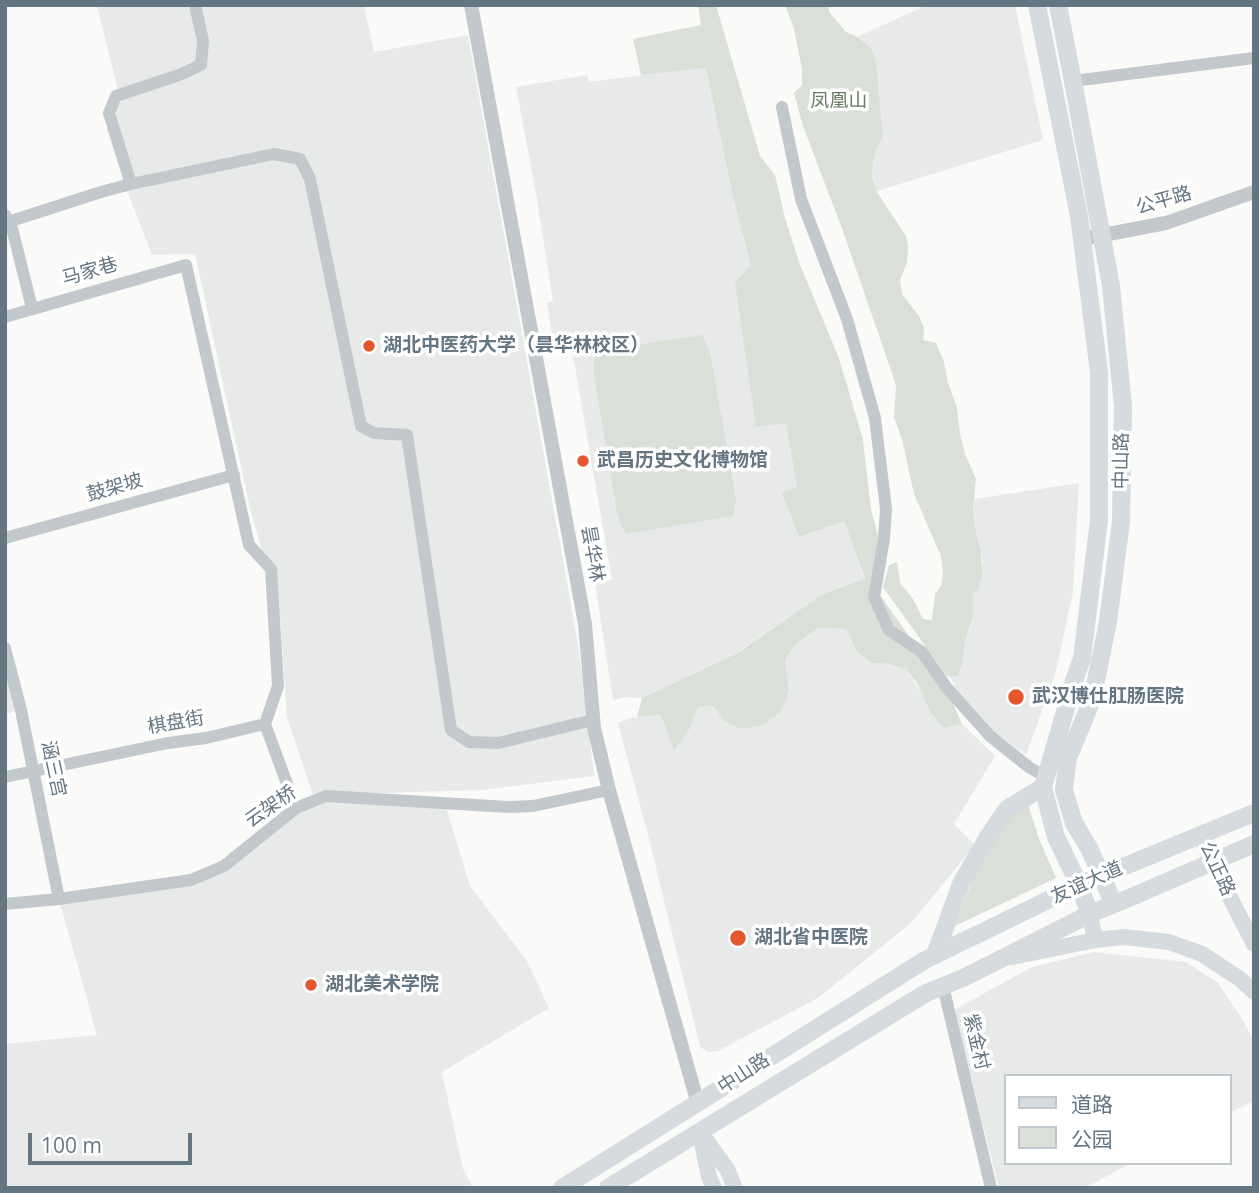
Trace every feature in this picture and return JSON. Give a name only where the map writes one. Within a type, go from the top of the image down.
[{"type":"main road","name":"中山路","points":[[1037,5],[1079,216],[1099,372],[1099,520],[1082,658],[1044,781]]},
{"type":"main road","name":"中山路","points":[[1058,5],[1111,286],[1123,406],[1121,521],[1108,622],[1092,700],[1068,758],[1064,790],[1074,823],[1089,848],[1114,904]]},
{"type":"main road","points":[[1065,35],[1071,5]]},
{"type":"main road","points":[[930,958],[961,884],[988,837],[1007,809],[1044,781],[1056,837],[1090,914],[1095,940]]},
{"type":"main road","name":"友谊大道","points":[[930,958],[1079,885],[1254,813]]},
{"type":"main road","name":"公正路","points":[[1201,835],[1211,861],[1253,942]]},
{"type":"main road","name":"友谊大道","points":[[963,978],[1090,914],[1254,844]]},
{"type":"main road","points":[[1000,960],[1095,940],[1124,937],[1170,942],[1202,954],[1240,979],[1254,992]]},
{"type":"main road","name":"中山路","points":[[562,1188],[930,958]]},
{"type":"main road","name":"中山路","points":[[608,1188],[926,993],[963,978]]},
{"type":"main road","points":[[700,1132],[709,1177],[714,1188]]},
{"type":"main road","points":[[700,1132],[727,1169],[735,1188]]},
{"type":"street","points":[[131,184],[109,113],[116,96],[201,65],[203,41],[195,5]]},
{"type":"street","name":"昙华林","points":[[471,5],[585,624],[593,720],[609,790],[698,1104]]},
{"type":"street","points":[[1073,81],[1254,58]]},
{"type":"street","points":[[782,107],[802,199],[847,319],[875,418],[886,509],[884,540],[874,597],[889,630],[922,652],[947,688],[990,736],[1044,781]]},
{"type":"street","points":[[32,308],[12,228],[7,219],[131,184],[274,154],[300,159],[310,179],[361,426],[374,433],[407,435],[451,730],[469,742],[498,743],[593,720]]},
{"type":"street","name":"公平路","points":[[1082,239],[1166,223],[1254,192]]},
{"type":"street","name":"马家巷","points":[[5,317],[186,265],[234,474]]},
{"type":"street","points":[[234,474],[249,545],[271,569],[278,686],[265,724],[296,808]]},
{"type":"street","name":"鼓架坡","points":[[5,538],[234,474]]},
{"type":"street","name":"涵三宫","points":[[5,648],[21,710],[59,898]]},
{"type":"street","name":"棋盘街","points":[[5,777],[265,724]]},
{"type":"street","name":"云架桥","points":[[5,904],[191,880],[224,866],[296,808],[326,796],[487,807],[533,806],[609,790]]},
{"type":"street","name":"紫金村","points":[[943,986],[990,1188]]},
{"type":"shaded area","name":"湖北中医药大学（昙华林校区）","points":[[97,5],[364,5],[374,52],[468,35],[578,644],[594,776],[483,790],[313,795],[287,717],[280,614],[250,508],[195,254],[152,255],[107,130],[124,95],[117,86]]},
{"type":"shaded area","points":[[927,5],[1015,5],[1043,140],[877,191],[872,176],[873,162],[883,137],[857,37]]},
{"type":"shaded area","points":[[706,67],[733,197],[751,266],[756,426],[786,422],[797,489],[781,493],[799,537],[844,521],[865,580],[821,595],[738,652],[642,698],[613,700],[595,583],[612,580],[570,338],[553,341],[547,303],[553,301],[516,87],[587,75],[589,82]]},
{"type":"shaded area","points":[[1079,483],[1073,592],[1056,671],[1026,755],[971,716],[950,677],[957,676],[962,666],[965,642],[973,616],[973,594],[983,563],[973,511],[975,499]]},
{"type":"shaded area","points":[[818,628],[846,629],[857,652],[872,663],[906,669],[944,728],[962,724],[995,756],[954,824],[975,845],[911,923],[818,998],[718,1051],[708,1052],[700,1047],[618,723],[631,718],[661,715],[690,728],[698,707],[713,706],[725,722],[765,724],[781,712],[789,691],[785,660],[795,645]]},
{"type":"shaded area","points":[[5,646],[21,710],[5,714]]},
{"type":"shaded area","name":"湖北美术学院","points":[[326,796],[446,807],[470,886],[527,961],[549,1008],[442,1072],[463,1169],[473,1188],[5,1188],[5,1044],[97,1035],[59,899],[191,880],[224,866],[296,808]]},
{"type":"shaded area","points":[[1094,952],[1186,962],[1218,983],[1254,1041],[1254,1101],[1231,1112],[1231,1074],[1004,1074],[1004,1165],[1128,1165],[1084,1188],[999,1188],[954,1010],[1032,967]]},
{"type":"green space","points":[[698,5],[716,5],[760,156],[775,175],[799,262],[838,356],[863,440],[871,509],[879,540],[880,595],[947,690],[962,724],[944,728],[931,713],[918,685],[906,669],[872,663],[857,652],[846,629],[818,628],[795,645],[785,660],[789,691],[781,712],[765,724],[742,729],[725,722],[713,706],[698,707],[690,728],[674,750],[661,715],[637,717],[642,698],[739,652],[821,595],[865,579],[844,521],[799,537],[781,492],[797,488],[786,423],[756,427],[735,282],[751,266],[733,197],[706,68],[641,75],[633,39],[701,25]]},
{"type":"green space","name":"凤凰山","points":[[785,5],[828,5],[830,13],[846,32],[857,37],[872,50],[876,64],[883,137],[876,150],[872,176],[877,192],[906,236],[907,262],[900,280],[902,294],[919,316],[924,328],[923,340],[936,343],[944,362],[957,408],[965,454],[976,479],[973,511],[981,549],[982,576],[978,590],[973,594],[973,616],[965,642],[962,666],[957,676],[946,675],[883,587],[889,565],[897,562],[900,583],[913,599],[923,619],[932,620],[935,594],[941,586],[943,574],[941,556],[914,494],[902,439],[894,417],[896,385],[803,126],[794,93],[802,85],[802,69],[794,29]]},
{"type":"green space","points":[[703,335],[711,357],[736,500],[733,516],[626,534],[617,512],[594,375],[594,351]]},
{"type":"green space","points":[[1028,804],[1056,878],[955,926],[987,852],[1017,806]]},
{"type":"place","name":"湖北中医药大学（昙华林校区）","points":[[369,346]]},
{"type":"place","name":"武昌历史文化博物馆","points":[[583,461]]},
{"type":"place","name":"武汉博仕肛肠医院","points":[[1016,697]]},
{"type":"place","name":"湖北省中医院","points":[[738,938]]},
{"type":"place","name":"湖北美术学院","points":[[311,985]]}]
